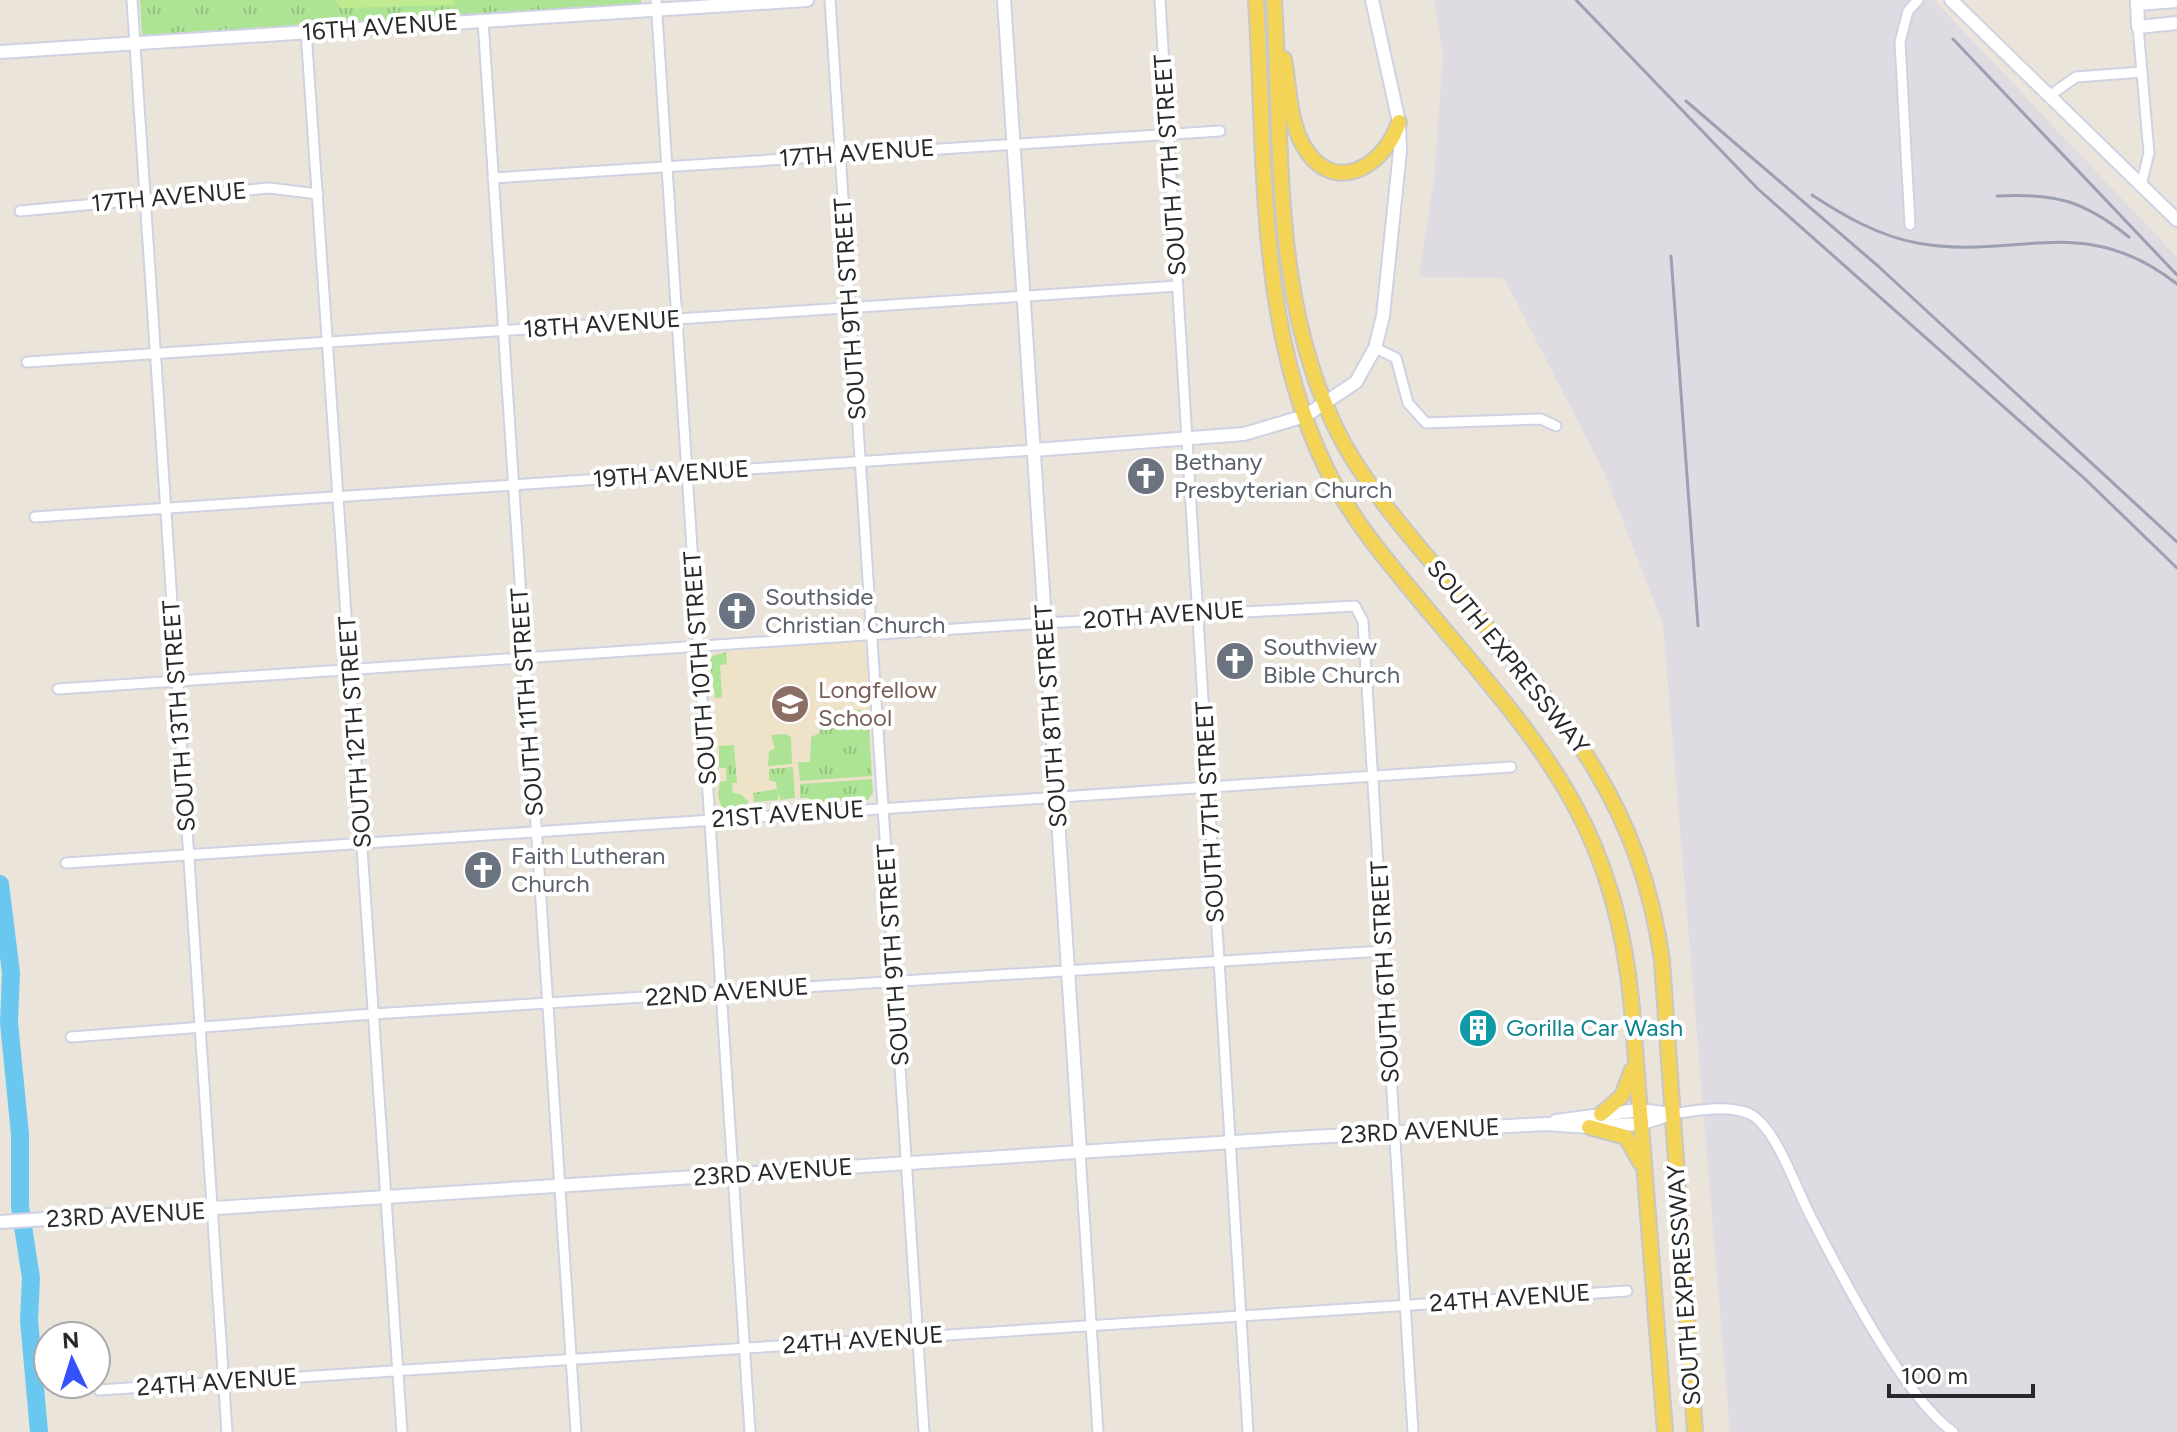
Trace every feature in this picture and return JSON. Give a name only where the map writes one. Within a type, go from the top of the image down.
[{"type":"main road","name":"SOUTH EXPRESSWAY","points":[[1256,5],[1274,293],[1286,361],[1305,416],[1326,468],[1362,529],[1525,726],[1578,806],[1617,906],[1627,956],[1665,1432]]},
{"type":"main road","points":[[1274,5],[1297,131],[1310,156],[1340,171],[1365,168],[1385,153],[1399,122]]},
{"type":"main road","name":"SOUTH EXPRESSWAY","points":[[1274,5],[1289,276],[1303,338],[1325,405],[1370,486],[1562,718],[1614,802],[1642,871],[1657,928],[1695,1432]]},
{"type":"main road","points":[[1601,1114],[1627,1089],[1635,1046]]},
{"type":"main road","points":[[1589,1127],[1626,1137],[1638,1155],[1644,1175]]},
{"type":"street","name":"SOUTH 13TH STREET","points":[[132,0],[227,1432]]},
{"type":"street","name":"16TH AVENUE","points":[[0,52],[483,20],[656,5],[807,0]]},
{"type":"street","name":"SOUTH 9TH STREET","points":[[830,0],[924,1432]]},
{"type":"street","name":"SOUTH 8TH STREET","points":[[1004,0],[1098,1432]]},
{"type":"street","name":"SOUTH 7TH STREET","points":[[1160,0],[1248,1432]]},
{"type":"street","points":[[1305,416],[1356,382],[1375,348],[1383,316],[1398,179],[1399,122],[1372,0]]},
{"type":"street","points":[[1910,225],[1900,42],[1908,11],[1918,0]]},
{"type":"street","points":[[1951,0],[2177,220]]},
{"type":"street","points":[[2141,185],[2149,153],[2137,2],[2177,1]]},
{"type":"street","name":"SOUTH 10TH STREET","points":[[656,5],[750,1432]]},
{"type":"street","name":"SOUTH 11TH STREET","points":[[483,20],[576,1432]]},
{"type":"street","points":[[2138,27],[2177,23]]},
{"type":"street","name":"SOUTH 12TH STREET","points":[[306,31],[402,1432]]},
{"type":"street","points":[[2049,96],[2076,77],[2142,72]]},
{"type":"street","name":"17TH AVENUE","points":[[493,178],[1220,131]]},
{"type":"street","name":"17TH AVENUE","points":[[20,211],[269,188],[318,194]]},
{"type":"street","name":"18TH AVENUE","points":[[27,362],[1178,286]]},
{"type":"street","points":[[1375,348],[1391,354],[1400,362],[1408,403],[1426,423],[1541,419],[1556,426]]},
{"type":"street","name":"19TH AVENUE","points":[[35,517],[1187,439],[1244,434],[1305,416]]},
{"type":"street","name":"20TH AVENUE","points":[[58,689],[1342,604],[1359,609]]},
{"type":"street","name":"SOUTH 6TH STREET","points":[[1359,609],[1363,621],[1413,1432]]},
{"type":"street","name":"21ST AVENUE","points":[[66,863],[1511,767]]},
{"type":"street","name":"22ND AVENUE","points":[[71,1037],[373,1014],[1383,951]]},
{"type":"street","name":"23RD AVENUE","points":[[0,1222],[1394,1132],[1546,1124],[1589,1127],[1640,1117],[1724,1109],[1753,1115],[1773,1139],[1849,1287],[1903,1375],[1953,1432]]},
{"type":"street","name":"23RD AVENUE","points":[[1546,1124],[1601,1114],[1640,1117]]},
{"type":"street","name":"24TH AVENUE","points":[[112,1389],[1627,1291]]},
{"type":"shaded area","points":[[1434,0],[1934,0],[2177,257],[2177,1432],[1730,1432],[1663,624],[1603,470],[1504,278],[1419,277],[1434,179],[1443,55]]},
{"type":"shaded area","name":"Longfellow School","points":[[860,641],[866,646],[873,793],[868,800],[815,803],[808,798],[800,798],[749,802],[742,809],[722,810],[715,804],[714,787],[718,782],[711,681],[706,677],[707,654]]},
{"type":"green space","points":[[140,0],[641,0],[642,10],[493,20],[483,13],[142,35]]},
{"type":"green space","points":[[334,0],[454,0],[455,5],[342,8]]},
{"type":"green space","points":[[726,652],[727,664],[720,665],[722,697],[715,698],[709,657]]},
{"type":"green space","points":[[862,710],[869,728],[872,776],[800,781],[798,762],[810,762],[811,737],[820,733],[819,712]]},
{"type":"green space","points":[[786,734],[791,737],[792,764],[768,766],[769,752],[775,748],[771,735]]},
{"type":"green space","points":[[734,745],[737,783],[732,783],[733,793],[740,794],[749,802],[742,809],[722,810],[718,795],[720,782],[727,781],[726,768],[719,768],[719,746]]},
{"type":"green space","points":[[793,767],[795,798],[781,800],[778,794],[778,800],[754,802],[753,793],[777,789],[776,782],[769,780],[769,769]]},
{"type":"green space","points":[[872,779],[873,793],[868,800],[815,803],[808,798],[800,798],[800,784]]},
{"type":"waterway","points":[[0,884],[11,973],[9,1023],[20,1134],[20,1207],[31,1278],[29,1320],[39,1432]]},
{"type":"railway","points":[[1576,0],[1758,189],[2084,478],[2177,568]]},
{"type":"railway","points":[[1953,39],[2177,275]]},
{"type":"railway","points":[[1686,101],[1878,266],[2177,542]]},
{"type":"railway","points":[[1812,195],[1862,224],[1903,240],[1952,247],[2079,243],[2110,249],[2143,262],[2177,284]]},
{"type":"railway","points":[[1997,196],[2036,196],[2068,202],[2097,215],[2129,237]]},
{"type":"railway","points":[[1671,256],[1698,626]]},
{"type":"place","name":"Bethany Presbyterian Church","points":[[1146,476]]},
{"type":"place","name":"Southside Christian Church","points":[[737,611]]},
{"type":"place","name":"Southview Bible Church","points":[[1235,661]]},
{"type":"place","name":"Longfellow School","points":[[790,704]]},
{"type":"place","name":"Faith Lutheran Church","points":[[483,870]]},
{"type":"place","name":"Gorilla Car Wash","points":[[1478,1028]]}]
